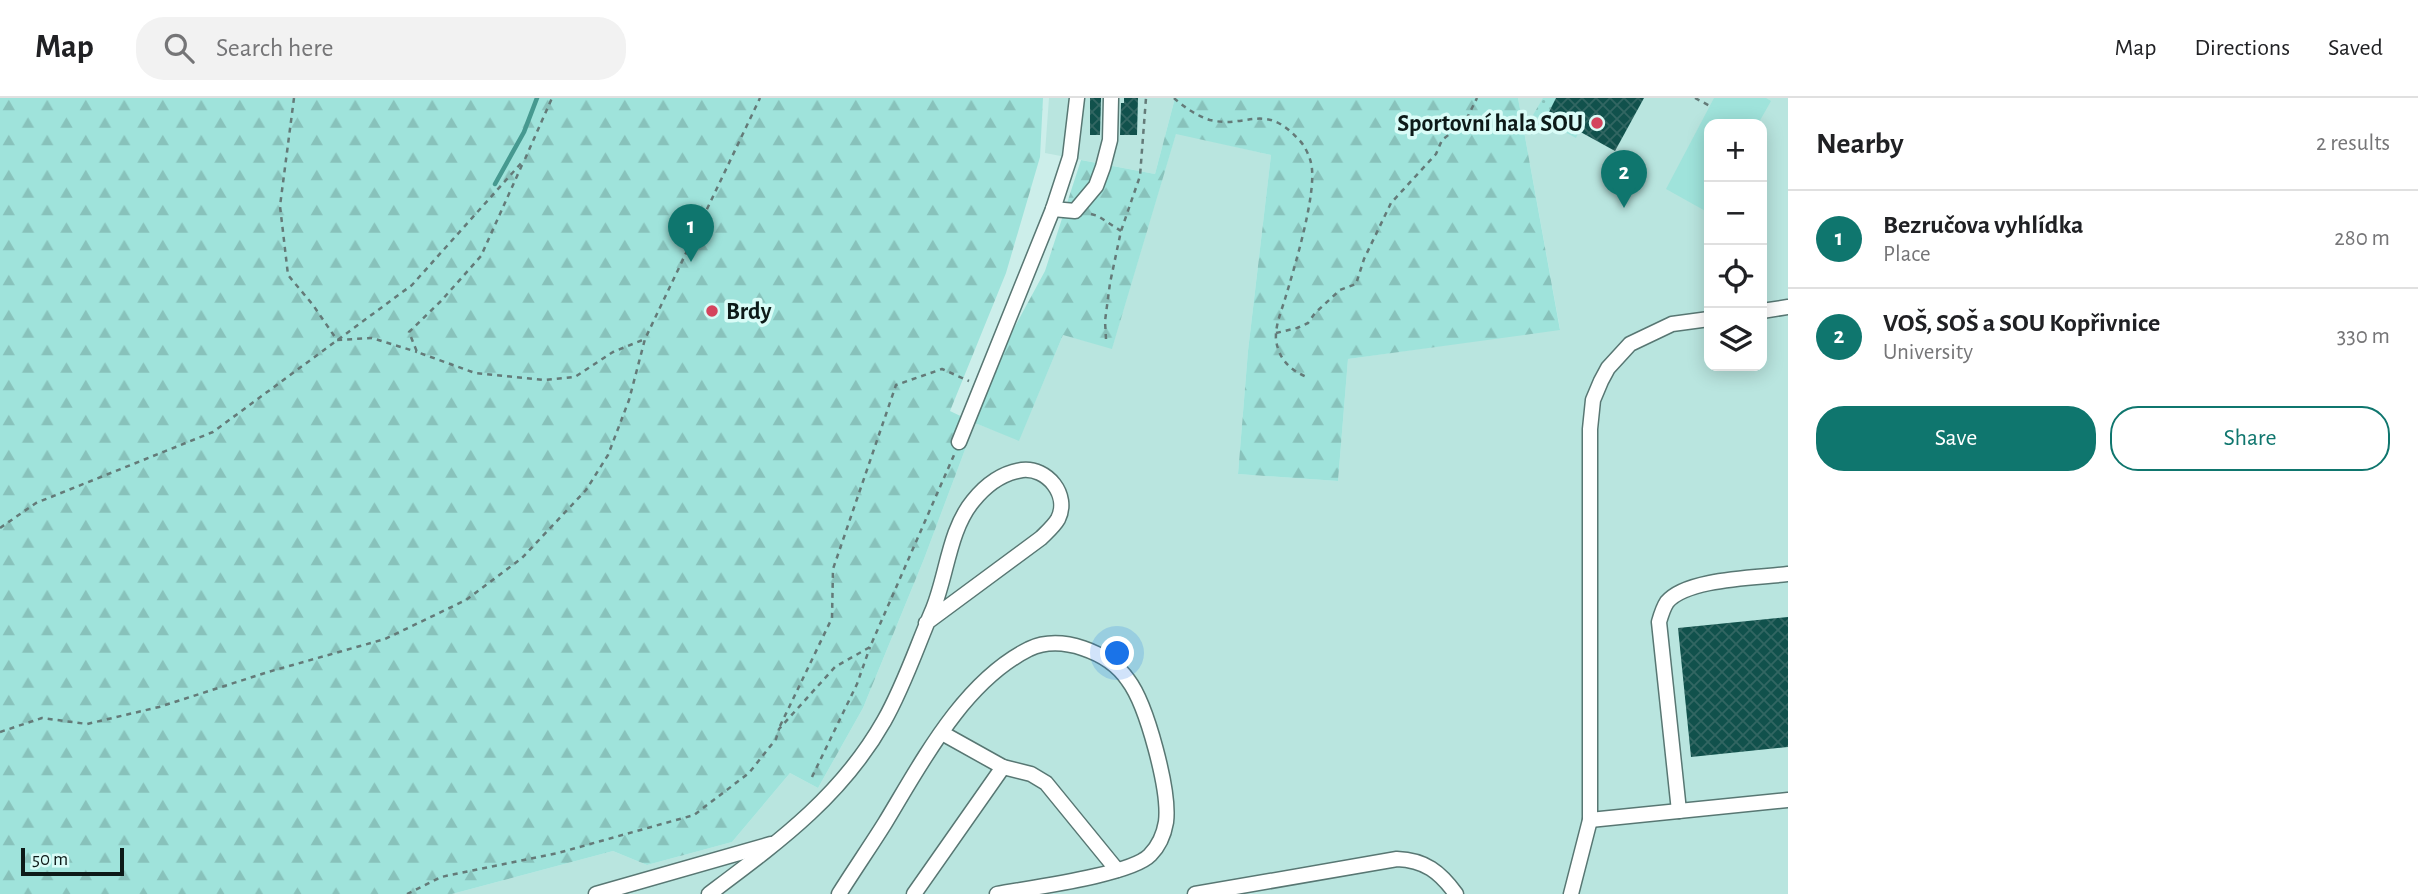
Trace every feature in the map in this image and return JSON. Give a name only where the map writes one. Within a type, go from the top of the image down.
[{"type":"lane","points":[[959,442],[1053,209],[1070,158],[1077,98]]},
{"type":"lane","points":[[1053,209],[1075,212],[1096,186],[1110,140],[1111,98]]},
{"type":"lane","points":[[1767,310],[1788,307]]},
{"type":"lane","points":[[1572,894],[1590,820],[1590,429],[1593,400],[1608,368],[1630,344],[1672,324],[1704,319]]},
{"type":"lane","points":[[709,894],[779,841],[824,801],[866,749],[899,691],[926,623],[936,600],[959,527],[974,500],[986,488],[1010,473],[1028,470],[1042,473],[1051,480],[1061,500],[1061,510],[1056,523],[1041,538],[926,623]]},
{"type":"lane","points":[[1679,811],[1659,622],[1662,611],[1668,601],[1690,588],[1788,575]]},
{"type":"lane","points":[[839,894],[927,753],[978,688],[1012,660],[1035,647],[1053,643],[1071,645],[1115,666],[1131,684],[1144,713],[1161,775],[1166,814],[1162,837],[1143,861],[1117,870],[997,894]]},
{"type":"lane","points":[[942,733],[1003,767],[1031,774],[1045,783],[1117,870]]},
{"type":"lane","points":[[914,894],[1003,767]]},
{"type":"lane","points":[[1590,820],[1788,800]]},
{"type":"lane","points":[[596,894],[779,841]]},
{"type":"lane","points":[[1195,894],[1397,859],[1427,865],[1438,872],[1456,894]]},
{"type":"path","points":[[294,98],[280,206],[288,275],[337,340]]},
{"type":"path","points":[[417,352],[409,332],[481,256],[552,98]]},
{"type":"path","points":[[0,732],[42,718],[87,724],[159,707],[268,672],[385,639],[466,600],[522,558],[586,490],[608,455],[629,400],[645,339],[760,98]]},
{"type":"path","points":[[1106,339],[1105,321],[1110,283],[1121,231],[1140,176],[1146,98]]},
{"type":"path","points":[[1174,98],[1197,114],[1212,120],[1233,121],[1255,117],[1272,120],[1301,141],[1311,163],[1311,192],[1276,333],[1283,360],[1293,372],[1309,378]]},
{"type":"path","points":[[1276,333],[1308,323],[1340,290],[1356,284],[1364,259],[1391,203],[1436,154],[1442,141],[1465,122],[1477,98]]},
{"type":"path","points":[[1695,98],[1710,106]]},
{"type":"path","points":[[0,528],[36,503],[213,432],[412,285],[524,160]]},
{"type":"path","points":[[1075,212],[1098,216],[1121,231]]},
{"type":"path","points":[[337,340],[372,338],[475,373],[544,380],[575,377],[613,352],[645,339]]},
{"type":"path","points":[[407,894],[441,877],[558,853],[694,815],[749,774],[776,739],[832,618],[833,569],[896,384],[942,369],[981,387]]},
{"type":"path","points":[[812,777],[857,684],[870,647],[959,442]]},
{"type":"path","points":[[779,729],[835,667],[870,647]]},
{"type":"shaded area","points":[[1049,98],[1175,98],[1155,174],[1045,153]]},
{"type":"shaded area","points":[[1518,98],[1788,98],[1788,894],[452,894],[613,851],[647,865],[732,842],[790,773],[818,788],[863,708],[924,559],[975,423],[1019,440],[1063,335],[1112,348],[1176,133],[1271,155],[1248,351],[1238,474],[1338,481],[1348,359],[1560,329]]},
{"type":"green space","points":[[0,98],[1043,98],[1040,157],[1006,273],[950,411],[975,423],[924,559],[863,708],[818,788],[790,773],[732,842],[647,865],[613,851],[452,894],[0,894]]},
{"type":"green space","points":[[1175,98],[1518,98],[1560,330],[1348,359],[1338,481],[1238,474],[1248,351],[1271,155],[1176,134],[1112,349],[1063,335],[1019,441],[975,423],[1013,330],[1045,271],[1081,160],[1155,174]]},
{"type":"green space","points":[[1543,98],[1556,98],[1548,114],[1579,131],[1576,138],[1533,115]]},
{"type":"green space","points":[[1714,98],[1766,98],[1771,101],[1761,119],[1704,119],[1704,210],[1666,189]]},
{"type":"building","points":[[1090,98],[1101,98],[1100,135],[1090,135]]},
{"type":"building","points":[[1124,98],[1138,98],[1137,135],[1120,135],[1121,103],[1124,103]]},
{"type":"building","name":"Sportovní hala SOU","points":[[1556,98],[1644,98],[1615,151],[1548,114]]},
{"type":"building","points":[[1788,617],[1788,747],[1691,757],[1678,628]]},
{"type":"waterway","points":[[495,184],[524,132],[537,98]]},
{"type":"place","name":"Sportovní hala SOU","points":[[1597,123]]},
{"type":"place","name":"VOŠ, SOŠ a SOU Kopřivnice","points":[[1624,208]]},
{"type":"place","name":"Bezručova vyhlídka","points":[[691,262]]},
{"type":"place","name":"Brdy","points":[[712,311]]}]
